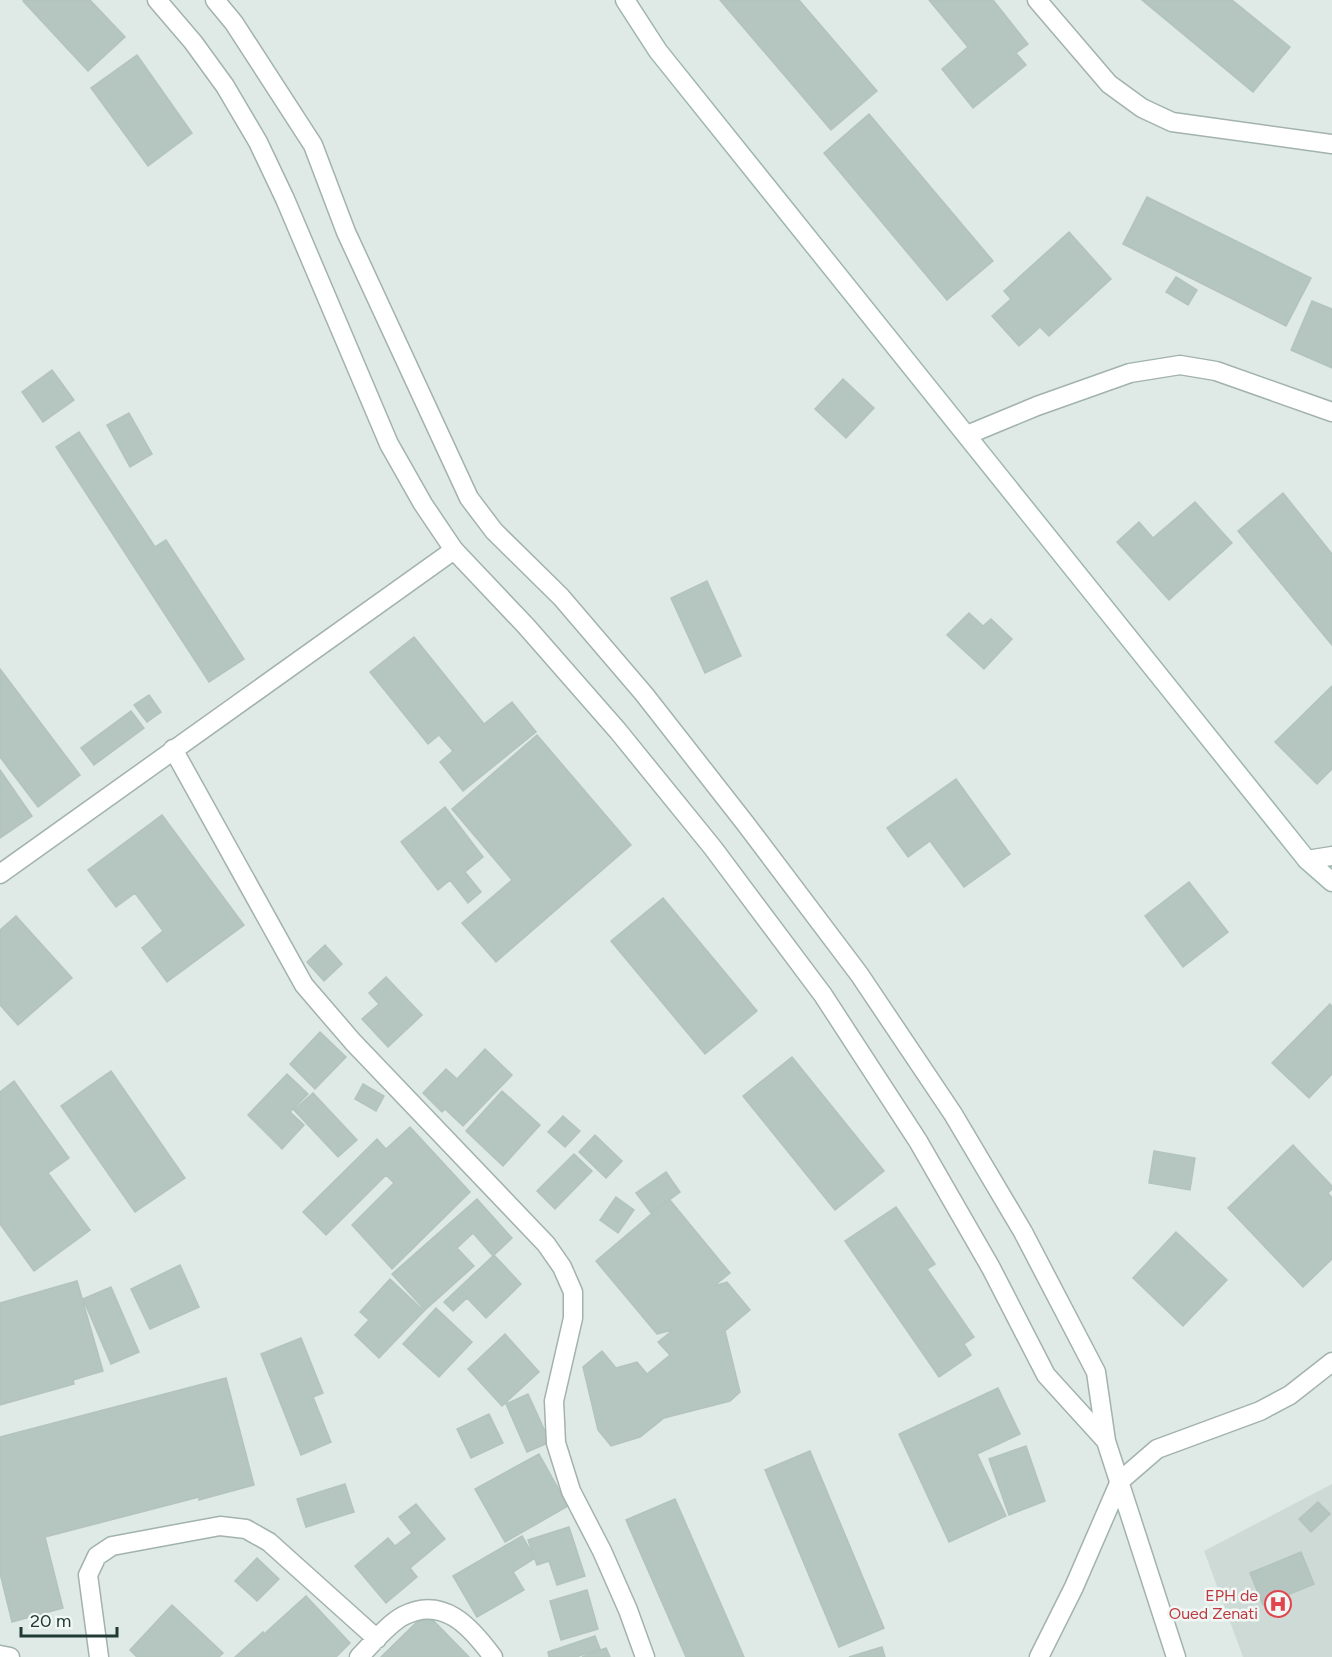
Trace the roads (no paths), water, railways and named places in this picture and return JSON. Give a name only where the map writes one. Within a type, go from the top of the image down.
[{"type":"street","points":[[157,0],[193,42],[225,86],[258,142],[290,209],[389,444],[423,504],[454,550],[526,626],[618,731],[713,848],[823,995],[918,1141],[991,1268],[1046,1375],[1106,1441]]},
{"type":"street","points":[[215,0],[234,23],[313,146],[346,232],[469,498],[494,531],[561,597],[644,694],[753,833],[865,984],[953,1114],[1023,1232],[1096,1372],[1106,1441],[1176,1657]]},
{"type":"street","points":[[1037,0],[1109,84],[1142,108],[1172,122],[1332,144]]},
{"type":"street","points":[[632,3],[658,51],[1307,860],[1332,882]]},
{"type":"street","points":[[967,435],[1037,406],[1130,373],[1179,365],[1216,371],[1332,412]]},
{"type":"street","points":[[0,874],[454,550]]},
{"type":"street","points":[[173,749],[304,985],[353,1042],[546,1244],[562,1267],[573,1292],[573,1318],[554,1401],[556,1443],[571,1491],[602,1551],[628,1610],[645,1657]]},
{"type":"street","points":[[1307,860],[1332,856]]},
{"type":"street","points":[[1040,1657],[1074,1587],[1120,1481],[1157,1449],[1260,1411],[1290,1395],[1332,1362]]},
{"type":"street","points":[[99,1657],[88,1575],[97,1556],[112,1546],[220,1526],[246,1529],[269,1542],[377,1639]]},
{"type":"street","points":[[359,1657],[403,1616],[432,1608],[454,1615],[493,1657]]},
{"type":"street","points":[[0,1655],[10,1657]]},
{"type":"place","name":"EPH de Oued Zenati","points":[[1278,1604]]}]
